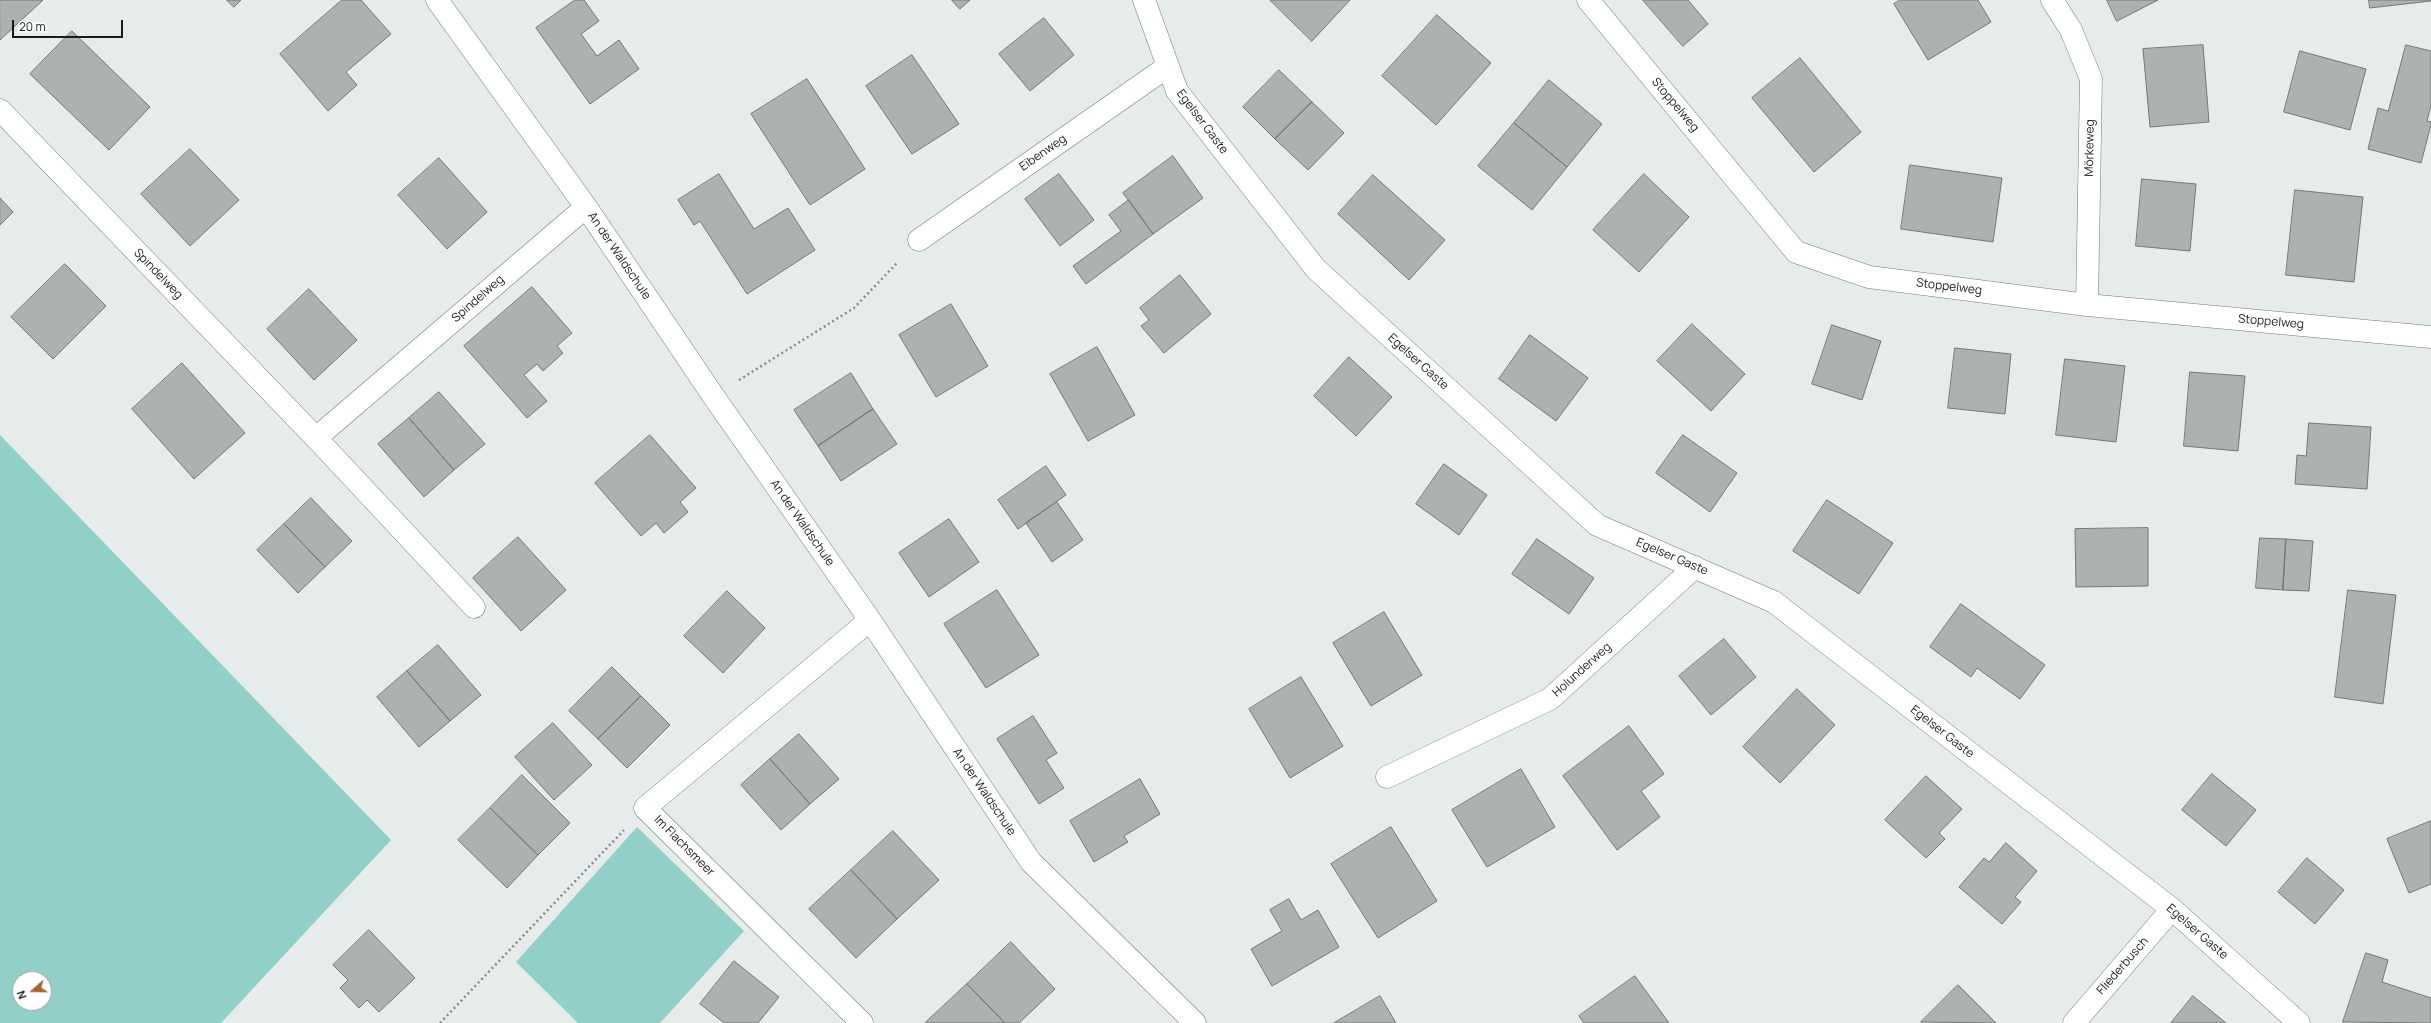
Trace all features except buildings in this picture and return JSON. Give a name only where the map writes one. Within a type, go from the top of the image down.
[{"type":"street","name":"An der Waldschule","points":[[436,0],[586,207],[714,397],[870,620],[1031,862],[1195,1023]]},
{"type":"street","name":"Egelser Gaste","points":[[1144,0],[1167,67],[1177,91],[1316,269],[1597,525],[1774,602],[2172,909],[2299,1023]]},
{"type":"street","name":"Stoppelweg","points":[[1588,0],[1796,252],[1869,277],[2087,305],[2431,337]]},
{"type":"street","name":"Mörkeweg","points":[[2052,0],[2071,30],[2091,79],[2087,305]]},
{"type":"street","name":"Eibenweg","points":[[919,240],[1167,67]]},
{"type":"street","name":"Spindelweg","points":[[0,110],[316,438],[474,607]]},
{"type":"street","name":"Spindelweg","points":[[316,438],[586,207]]},
{"type":"street","name":"Holunderweg","points":[[1387,777],[1550,699],[1695,568]]},
{"type":"street","name":"Im Flachsmeer","points":[[862,1023],[646,808],[870,620]]},
{"type":"street","name":"Fliederbusch","points":[[2074,1023],[2172,909]]},
{"type":"path","points":[[714,397],[854,308],[919,240]]},
{"type":"path","points":[[440,1023],[646,808]]},
{"type":"shaded area","points":[[0,435],[391,840],[221,1023],[0,1023]]},
{"type":"shaded area","points":[[637,827],[744,931],[660,1023],[578,1023],[516,962]]}]
